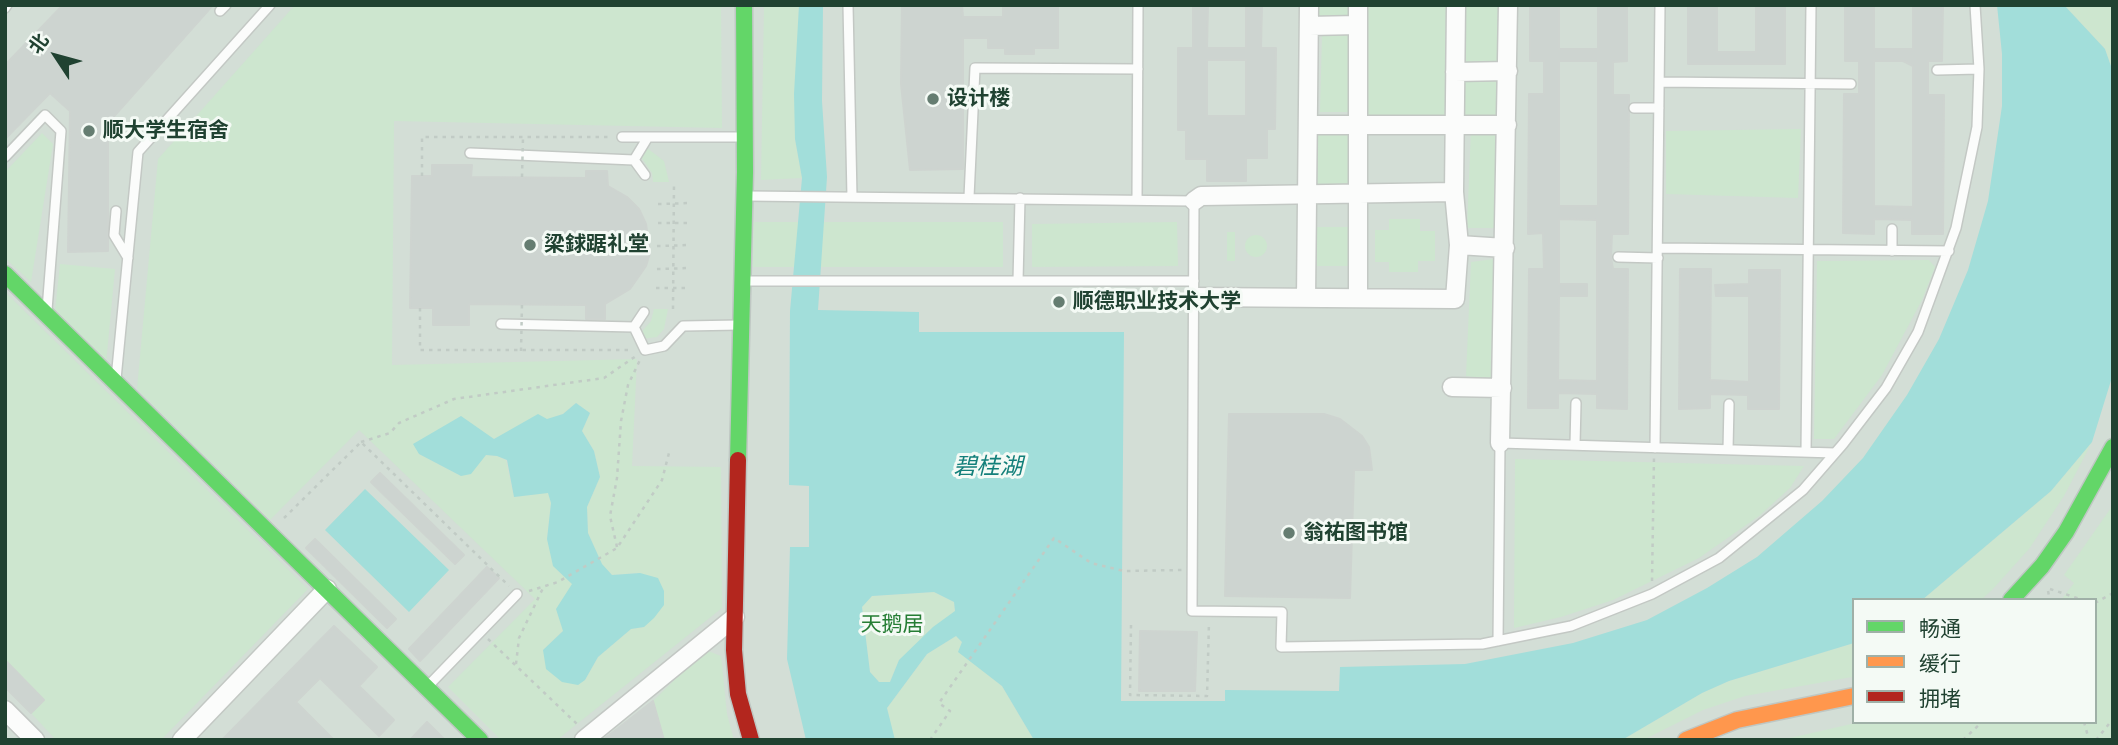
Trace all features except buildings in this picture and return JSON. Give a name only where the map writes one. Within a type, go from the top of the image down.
[{"type":"street","points":[[744,5],[745,197],[734,650],[738,694],[751,740]]},
{"type":"street","points":[[1307,298],[1309,5]]},
{"type":"street","points":[[1358,5],[1358,297]]},
{"type":"street","points":[[1195,289],[1307,298],[1455,299],[1459,245],[1454,192],[1456,5]]},
{"type":"street","points":[[1500,443],[1508,5]]},
{"type":"street","points":[[1309,26],[1358,25]]},
{"type":"street","points":[[1455,72],[1508,71]]},
{"type":"street","points":[[1308,125],[1507,125]]},
{"type":"street","points":[[1194,201],[1201,195],[1454,192]]},
{"type":"street","points":[[1459,245],[1505,248]]},
{"type":"street","points":[[5,274],[480,740]]},
{"type":"street","points":[[1452,387],[1502,388]]},
{"type":"street","points":[[2013,598],[2042,566],[2066,531],[2113,447]]},
{"type":"street","points":[[182,740],[327,589]]},
{"type":"street","points":[[587,738],[735,617]]},
{"type":"street","points":[[1686,740],[1737,720],[1852,696]]},
{"type":"street","points":[[5,710],[35,740]]},
{"type":"lane","points":[[116,383],[138,152],[270,5]]},
{"type":"lane","points":[[848,5],[852,197]]},
{"type":"lane","points":[[1137,200],[1138,5]]},
{"type":"lane","points":[[1655,448],[1660,5]]},
{"type":"lane","points":[[1806,452],[1811,5]]},
{"type":"lane","points":[[745,197],[1194,201],[1192,611],[1282,612],[1281,647],[1425,647],[1498,641],[1571,626],[1651,594],[1720,558],[1803,490],[1893,377],[1918,332],[1949,251],[1967,185],[1975,139],[1979,69],[1975,5]]},
{"type":"lane","points":[[969,197],[975,68],[1138,69]]},
{"type":"lane","points":[[1937,70],[1979,69]]},
{"type":"lane","points":[[1660,82],[1851,84]]},
{"type":"lane","points":[[1634,108],[1660,108]]},
{"type":"lane","points":[[5,157],[45,115],[61,131],[47,315]]},
{"type":"lane","points":[[622,137],[745,137]]},
{"type":"lane","points":[[634,160],[648,137]]},
{"type":"lane","points":[[470,153],[634,160]]},
{"type":"lane","points":[[634,160],[645,175]]},
{"type":"lane","points":[[1018,281],[1020,198]]},
{"type":"lane","points":[[116,211],[114,234],[128,258]]},
{"type":"lane","points":[[1892,229],[1892,251]]},
{"type":"lane","points":[[1618,257],[1658,253],[1808,249],[1949,251]]},
{"type":"lane","points":[[743,281],[1018,281],[1195,289]]},
{"type":"lane","points":[[634,327],[644,312]]},
{"type":"lane","points":[[500,324],[634,327]]},
{"type":"lane","points":[[634,327],[645,350],[664,346],[688,325],[742,325]]},
{"type":"lane","points":[[1575,445],[1576,403]]},
{"type":"lane","points":[[1728,450],[1729,404]]},
{"type":"lane","points":[[1498,641],[1500,443],[1835,453]]},
{"type":"lane","points":[[426,688],[517,594]]},
{"type":"path","points":[[523,136],[523,177]]},
{"type":"path","points":[[422,176],[422,137],[622,137]]},
{"type":"path","points":[[673,309],[674,182]]},
{"type":"path","points":[[659,204],[691,203]]},
{"type":"path","points":[[658,223],[691,223]]},
{"type":"path","points":[[657,246],[690,245]]},
{"type":"path","points":[[657,269],[690,268]]},
{"type":"path","points":[[656,288],[689,288]]},
{"type":"path","points":[[521,351],[522,304]]},
{"type":"path","points":[[421,308],[420,350],[645,350]]},
{"type":"path","points":[[269,533],[361,442],[390,433],[399,423],[454,399],[604,378],[645,350]]},
{"type":"path","points":[[617,548],[610,516],[617,478],[621,421],[628,385],[645,350]]},
{"type":"path","points":[[361,442],[517,594],[558,582],[617,548],[662,480],[669,453]]},
{"type":"path","points":[[1651,594],[1655,448]]},
{"type":"path","points":[[930,740],[950,711],[939,703],[1054,538],[1091,563],[1124,571],[1192,569]]},
{"type":"path","points":[[516,666],[519,638],[544,586]]},
{"type":"path","points":[[2050,598],[2047,587],[2077,598]]},
{"type":"path","points":[[2097,602],[2113,593]]},
{"type":"path","points":[[1131,625],[1130,695],[1208,696],[1209,612]]},
{"type":"path","points":[[480,632],[587,738]]},
{"type":"path","points":[[2096,740],[2113,719]]},
{"type":"path","points":[[1963,740],[1980,724]]},
{"type":"shaded area","name":"顺德职业技术大学","points":[[5,5],[2113,5],[2113,740],[5,740]]},
{"type":"green space","points":[[295,5],[721,5],[722,128],[394,121],[392,365],[637,359],[632,466],[721,467],[722,608],[557,740],[501,740],[448,687],[535,599],[359,430],[270,520],[137,389],[158,159]],"holes":[[[576,403],[590,413],[582,431],[594,451],[600,477],[587,507],[588,533],[602,565],[612,575],[640,573],[644,627],[631,629],[598,657],[585,680],[543,650],[563,631],[567,594],[573,584],[559,572],[547,539],[551,503],[548,492],[514,497],[506,460],[497,456],[486,455],[461,476],[419,454],[460,416],[493,439],[563,414]]]},
{"type":"green space","points":[[764,5],[799,5],[795,139],[802,178],[761,180]]},
{"type":"green space","points":[[1317,5],[1351,5],[1350,16],[1316,16]]},
{"type":"green space","points":[[1364,5],[1446,5],[1445,116],[1363,116]]},
{"type":"green space","points":[[1464,5],[1498,5],[1497,64],[1464,63]]},
{"type":"green space","points":[[2064,5],[2113,5],[2113,72],[2105,49]]},
{"type":"green space","points":[[1355,33],[1353,112],[1320,112],[1322,35]]},
{"type":"green space","points":[[1463,78],[1498,78],[1496,116],[1461,116]]},
{"type":"green space","points":[[1471,129],[1501,130],[1500,228],[1467,228]]},
{"type":"green space","points":[[1801,129],[1798,198],[1666,194],[1666,131]]},
{"type":"green space","points":[[1352,130],[1352,185],[1317,186],[1318,131]]},
{"type":"green space","points":[[42,133],[53,144],[31,282],[5,258],[5,172]]},
{"type":"green space","points":[[642,148],[647,148],[664,161],[669,182],[653,182],[652,173],[641,157]]},
{"type":"green space","points":[[1389,219],[1420,219],[1420,231],[1435,231],[1435,261],[1418,261],[1418,272],[1389,272],[1389,262],[1375,262],[1375,230],[1389,230]]},
{"type":"green space","points":[[754,222],[1003,222],[1003,267],[753,267]]},
{"type":"green space","points":[[1177,222],[1178,266],[1032,267],[1032,224]]},
{"type":"green space","points":[[1317,227],[1350,227],[1350,266],[1317,266]]},
{"type":"green space","points":[[1227,232],[1235,232],[1235,261],[1227,261]]},
{"type":"green space","points":[[1256,235],[1264,238],[1267,246],[1264,254],[1256,257],[1248,254],[1245,246],[1248,238]]},
{"type":"green space","points":[[1502,258],[1497,380],[1466,376],[1471,262]]},
{"type":"green space","points":[[1929,260],[1935,267],[1922,300],[1882,375],[1834,439],[1814,439],[1817,261]]},
{"type":"green space","points":[[60,264],[115,269],[106,364],[55,311]]},
{"type":"green space","points":[[5,292],[308,589],[161,740],[56,740],[31,713],[44,699],[5,660]]},
{"type":"green space","points":[[654,309],[668,309],[664,329],[657,337],[641,339],[638,336],[651,321]]},
{"type":"green space","points":[[2092,442],[2064,496],[2029,549],[1992,590],[1983,598],[1924,598],[2051,491]]},
{"type":"green space","points":[[1515,459],[1804,466],[1790,488],[1759,516],[1699,558],[1613,600],[1561,617],[1514,628]]},
{"type":"green space","points":[[2113,505],[2113,740],[1781,740],[1852,724],[2097,724],[2097,598],[2063,598],[2074,583],[2064,575]]},
{"type":"green space","name":"天鹅居","points":[[934,592],[954,602],[955,612],[899,660],[890,682],[879,682],[870,672],[862,606],[872,596]]},
{"type":"green space","points":[[956,636],[962,642],[959,652],[1002,686],[1034,740],[893,738],[887,708],[927,654]]},
{"type":"green space","points":[[1852,644],[1852,677],[1745,696],[1703,710],[1643,740],[1622,740],[1702,693],[1729,681]]},
{"type":"green space","points":[[708,651],[721,656],[727,714],[734,740],[664,740],[653,701],[701,654]]},
{"type":"water","name":"碧桂湖","points":[[799,5],[823,5],[822,101],[827,177],[818,310],[919,312],[919,332],[1124,332],[1121,701],[1225,701],[1225,690],[1339,691],[1340,667],[1465,664],[1573,643],[1647,620],[1757,557],[1822,501],[1863,458],[1907,395],[1939,339],[1968,270],[1988,201],[2002,106],[2002,54],[1997,5],[2064,5],[2105,49],[2113,72],[2113,374],[2092,442],[2051,491],[1924,598],[1852,598],[1852,644],[1729,681],[1702,693],[1622,740],[1034,740],[1002,686],[958,652],[962,642],[956,636],[927,654],[887,708],[895,740],[806,740],[787,659],[790,547],[809,547],[809,486],[789,485],[790,311],[802,178],[795,139],[794,94]],"holes":[[[934,592],[954,602],[955,611],[933,627],[899,660],[890,682],[879,682],[870,672],[862,607],[872,596]]]},
{"type":"water","points":[[576,403],[590,413],[582,431],[594,451],[600,477],[587,507],[588,533],[602,564],[612,575],[640,573],[658,578],[664,591],[664,605],[654,618],[644,627],[631,629],[598,657],[585,680],[578,685],[562,682],[546,669],[543,650],[563,631],[556,609],[572,584],[553,566],[547,539],[551,503],[548,493],[514,497],[507,460],[497,456],[486,455],[471,474],[461,476],[419,454],[413,444],[461,416],[494,439],[538,414],[547,419],[563,414]]},
{"type":"water","points":[[365,489],[449,570],[409,612],[325,530]]},
{"type":"traffic: fast","points":[[738,460],[745,172],[744,5]]},
{"type":"traffic: fast","points":[[5,274],[480,740]]},
{"type":"traffic: fast","points":[[2013,598],[2042,566],[2066,532],[2113,447]]},
{"type":"traffic: slow","points":[[1686,740],[1737,720],[1852,696]]},
{"type":"traffic: jam","points":[[738,460],[734,650],[738,694],[751,740]]},
{"type":"place","name":"设计楼","points":[[933,99]]},
{"type":"place","name":"顺大学生宿舍","points":[[89,131]]},
{"type":"place","name":"梁銶踞礼堂","points":[[530,245]]},
{"type":"place","name":"顺德职业技术大学","points":[[1059,302]]},
{"type":"place","name":"翁祐图书馆","points":[[1289,533]]}]
